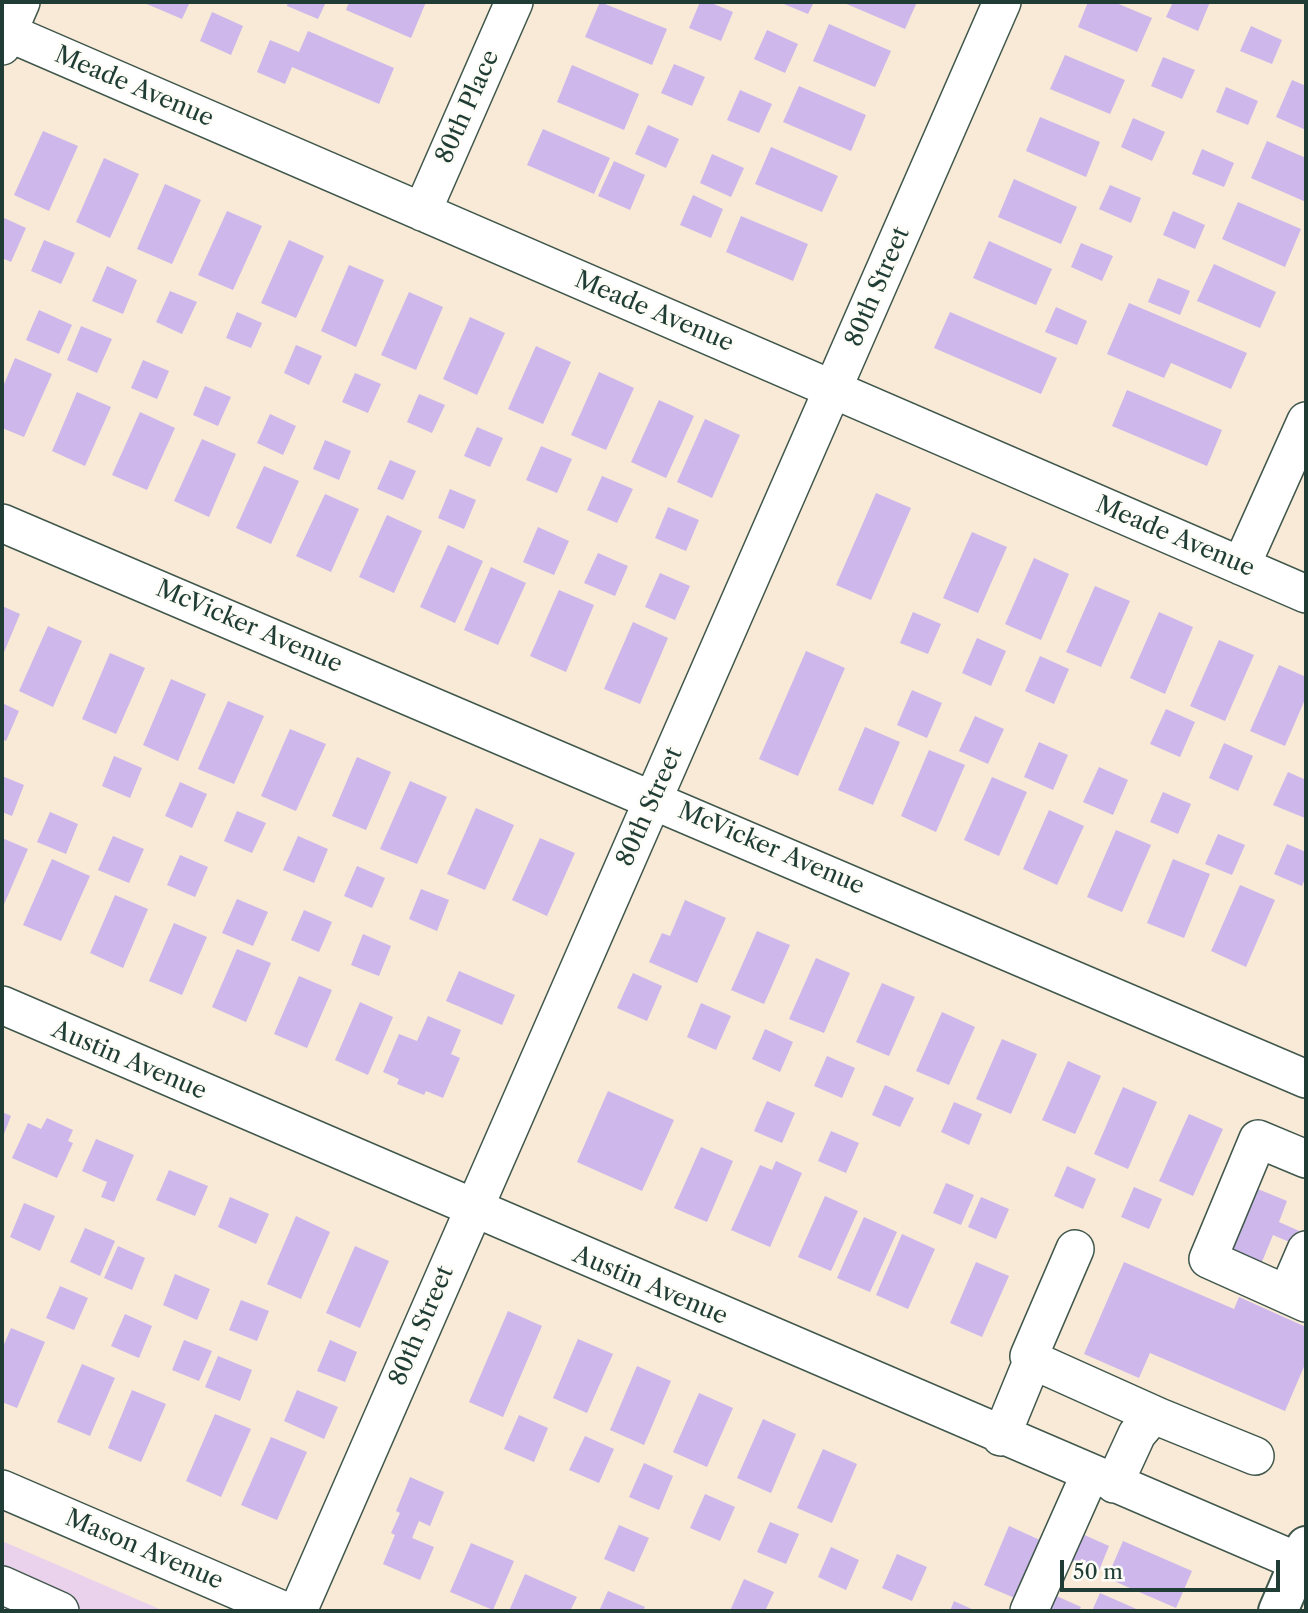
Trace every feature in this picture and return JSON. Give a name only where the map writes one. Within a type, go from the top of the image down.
[{"type":"main road","points":[[1278,1611],[1303,1554]]},
{"type":"street","name":"80th Place","points":[[422,212],[514,2]]},
{"type":"street","name":"80th Street","points":[[298,1611],[1002,2]]},
{"type":"street","name":"Meade Avenue","points":[[8,28],[422,212],[1306,594]]},
{"type":"street","points":[[1241,566],[1306,421]]},
{"type":"street","name":"McVicker Avenue","points":[[2,523],[1306,1079]]},
{"type":"street","name":"Austin Avenue","points":[[2,1005],[1001,1437],[1102,1479],[1303,1554]]},
{"type":"street","points":[[1306,1159],[1258,1139],[1208,1259],[1296,1298],[1306,1250]]},
{"type":"street","points":[[1076,1249],[1029,1356],[1159,1417],[1255,1456]]},
{"type":"street","points":[[1001,1437],[1033,1359]]},
{"type":"street","points":[[1030,1611],[1102,1479],[1150,1419],[1159,1417]]},
{"type":"street","name":"Mason Avenue","points":[[2,1489],[285,1611]]},
{"type":"street","points":[[2,1585],[60,1611]]},
{"type":"shaded area","points":[[2,1541],[164,1611],[2,1611]]},
{"type":"building","points":[[142,2],[190,2],[182,19]]},
{"type":"building","points":[[288,2],[326,2],[318,19],[287,6]]},
{"type":"building","points":[[349,2],[426,2],[411,38],[346,10]]},
{"type":"building","points":[[600,2],[667,29],[652,65],[585,37]]},
{"type":"building","points":[[700,2],[709,2],[733,12],[721,41],[689,28]]},
{"type":"building","points":[[779,2],[814,2],[808,14]]},
{"type":"building","points":[[842,2],[917,2],[905,29]]},
{"type":"building","points":[[1088,2],[1114,2],[1152,18],[1137,52],[1078,27]]},
{"type":"building","points":[[1173,2],[1210,2],[1198,31],[1166,17]]},
{"type":"building","points":[[212,12],[243,26],[231,55],[200,41]]},
{"type":"building","points":[[829,24],[891,51],[875,87],[813,61]]},
{"type":"building","points":[[1251,26],[1282,40],[1272,64],[1240,51]]},
{"type":"building","points":[[767,30],[798,44],[785,73],[754,59]]},
{"type":"building","points":[[308,31],[394,68],[379,104],[292,67],[285,84],[257,72],[270,40],[299,52]]},
{"type":"building","points":[[1065,55],[1125,80],[1110,114],[1050,89]]},
{"type":"building","points":[[1163,57],[1195,70],[1182,99],[1151,86]]},
{"type":"building","points":[[674,64],[705,77],[692,106],[661,93]]},
{"type":"building","points":[[572,65],[639,94],[624,130],[557,102]]},
{"type":"building","points":[[1292,80],[1306,86],[1306,130],[1276,117]]},
{"type":"building","points":[[799,86],[866,115],[851,151],[783,122]]},
{"type":"building","points":[[1226,87],[1258,101],[1248,125],[1216,112]]},
{"type":"building","points":[[740,90],[772,104],[759,133],[727,120]]},
{"type":"building","points":[[1040,117],[1100,142],[1086,177],[1026,151]]},
{"type":"building","points":[[1133,118],[1165,132],[1152,161],[1121,147]]},
{"type":"building","points":[[648,125],[679,139],[666,168],[635,154]]},
{"type":"building","points":[[543,129],[610,158],[594,194],[527,165]]},
{"type":"building","points":[[43,131],[78,146],[49,211],[14,195]]},
{"type":"building","points":[[1267,141],[1306,158],[1306,202],[1251,178]]},
{"type":"building","points":[[771,147],[838,176],[822,212],[755,184]]},
{"type":"building","points":[[1202,149],[1234,163],[1224,187],[1192,174]]},
{"type":"building","points":[[712,154],[744,168],[731,197],[700,183]]},
{"type":"building","points":[[104,158],[139,174],[110,238],[76,222]]},
{"type":"building","points":[[614,161],[645,175],[630,210],[598,196]]},
{"type":"building","points":[[1014,179],[1077,207],[1061,244],[998,217]]},
{"type":"building","points":[[165,184],[201,200],[172,264],[137,249]]},
{"type":"building","points":[[1110,185],[1141,198],[1131,223],[1099,209]]},
{"type":"building","points":[[693,195],[723,209],[711,238],[680,225]]},
{"type":"building","points":[[1238,202],[1301,229],[1285,267],[1222,239]]},
{"type":"building","points":[[227,211],[262,226],[233,290],[198,275]]},
{"type":"building","points":[[1173,211],[1205,225],[1195,249],[1163,235]]},
{"type":"building","points":[[741,216],[808,244],[793,281],[726,252]]},
{"type":"building","points":[[2,217],[26,228],[11,262],[2,258]]},
{"type":"building","points":[[44,240],[75,253],[61,284],[31,271]]},
{"type":"building","points":[[289,240],[324,256],[296,318],[261,303]]},
{"type":"building","points":[[989,241],[1052,269],[1036,305],[973,278]]},
{"type":"building","points":[[1081,243],[1113,256],[1102,281],[1071,267]]},
{"type":"building","points":[[1214,264],[1276,292],[1260,328],[1197,301]]},
{"type":"building","points":[[349,265],[384,280],[356,347],[321,331]]},
{"type":"building","points":[[107,266],[137,280],[123,314],[92,301]]},
{"type":"building","points":[[1158,278],[1190,291],[1180,315],[1148,302]]},
{"type":"building","points":[[170,291],[197,302],[182,334],[156,322]]},
{"type":"building","points":[[409,292],[443,307],[416,370],[381,355]]},
{"type":"building","points":[[1129,303],[1247,353],[1231,389],[1171,363],[1164,378],[1107,354]]},
{"type":"building","points":[[1056,307],[1087,321],[1077,345],[1045,332]]},
{"type":"building","points":[[39,310],[72,325],[59,354],[26,340]]},
{"type":"building","points":[[237,312],[262,323],[251,348],[226,338]]},
{"type":"building","points":[[950,312],[1057,358],[1041,394],[934,348]]},
{"type":"building","points":[[470,317],[505,333],[477,395],[443,379]]},
{"type":"building","points":[[81,326],[112,339],[97,373],[67,360]]},
{"type":"building","points":[[296,345],[322,356],[309,385],[284,373]]},
{"type":"building","points":[[536,346],[571,362],[543,424],[508,409]]},
{"type":"building","points":[[15,358],[52,374],[24,437],[2,428],[2,389]]},
{"type":"building","points":[[143,360],[169,371],[157,399],[131,388]]},
{"type":"building","points":[[599,372],[634,388],[606,450],[571,435]]},
{"type":"building","points":[[355,373],[381,384],[368,413],[342,402]]},
{"type":"building","points":[[205,386],[231,397],[218,426],[193,415]]},
{"type":"building","points":[[1127,390],[1222,430],[1207,466],[1112,426]]},
{"type":"building","points":[[77,392],[111,407],[85,466],[52,451]]},
{"type":"building","points":[[419,394],[445,405],[432,433],[407,422]]},
{"type":"building","points":[[659,400],[694,416],[666,478],[631,462]]},
{"type":"building","points":[[140,412],[175,428],[147,490],[112,475]]},
{"type":"building","points":[[270,414],[296,426],[283,455],[257,443]]},
{"type":"building","points":[[705,419],[740,435],[712,498],[677,482]]},
{"type":"building","points":[[477,427],[503,438],[490,467],[464,456]]},
{"type":"building","points":[[202,439],[236,454],[209,517],[174,501]]},
{"type":"building","points":[[325,440],[351,451],[339,480],[313,469]]},
{"type":"building","points":[[541,446],[572,459],[557,493],[526,480]]},
{"type":"building","points":[[390,460],[416,471],[403,500],[377,489]]},
{"type":"building","points":[[264,466],[299,481],[271,544],[236,528]]},
{"type":"building","points":[[602,476],[633,489],[617,523],[587,510]]},
{"type":"building","points":[[450,489],[476,500],[464,529],[438,518]]},
{"type":"building","points":[[876,493],[911,508],[871,600],[836,585]]},
{"type":"building","points":[[325,494],[359,509],[331,572],[296,556]]},
{"type":"building","points":[[668,507],[699,520],[686,551],[655,538]]},
{"type":"building","points":[[387,515],[422,531],[394,593],[359,577]]},
{"type":"building","points":[[538,527],[569,541],[554,575],[523,562]]},
{"type":"building","points":[[972,532],[1007,547],[978,613],[943,598]]},
{"type":"building","points":[[448,545],[483,561],[455,623],[420,607]]},
{"type":"building","points":[[598,553],[628,566],[615,596],[584,583]]},
{"type":"building","points":[[1034,558],[1069,574],[1041,640],[1005,624]]},
{"type":"building","points":[[491,567],[526,583],[498,645],[464,630]]},
{"type":"building","points":[[660,573],[690,586],[675,620],[645,607]]},
{"type":"building","points":[[1095,586],[1130,601],[1101,667],[1066,652]]},
{"type":"building","points":[[559,590],[594,605],[566,672],[530,656]]},
{"type":"building","points":[[2,606],[20,614],[2,657]]},
{"type":"building","points":[[913,612],[941,624],[928,654],[900,643]]},
{"type":"building","points":[[1159,612],[1193,627],[1165,694],[1130,678]]},
{"type":"building","points":[[633,622],[668,638],[640,704],[604,689]]},
{"type":"building","points":[[48,626],[82,641],[53,707],[19,691]]},
{"type":"building","points":[[977,638],[1006,651],[991,686],[962,673]]},
{"type":"building","points":[[1219,640],[1254,655],[1225,721],[1190,706]]},
{"type":"building","points":[[806,651],[845,668],[798,776],[759,759]]},
{"type":"building","points":[[110,653],[145,668],[116,734],[82,719]]},
{"type":"building","points":[[1040,656],[1069,669],[1054,704],[1025,691]]},
{"type":"building","points":[[1279,665],[1306,677],[1306,697],[1285,746],[1250,731]]},
{"type":"building","points":[[171,679],[206,694],[178,761],[143,745]]},
{"type":"building","points":[[912,690],[942,703],[927,738],[897,725]]},
{"type":"building","points":[[228,701],[264,716],[234,784],[198,769]]},
{"type":"building","points":[[2,703],[19,711],[6,741],[2,739]]},
{"type":"building","points":[[1166,709],[1195,722],[1180,757],[1150,744]]},
{"type":"building","points":[[975,716],[1004,729],[988,764],[959,751]]},
{"type":"building","points":[[865,727],[900,742],[873,805],[838,790]]},
{"type":"building","points":[[290,729],[326,744],[296,811],[261,796]]},
{"type":"building","points":[[1039,742],[1068,755],[1053,790],[1024,777]]},
{"type":"building","points":[[1224,743],[1253,756],[1238,791],[1209,778]]},
{"type":"building","points":[[929,750],[965,765],[936,832],[901,816]]},
{"type":"building","points":[[114,756],[142,768],[130,798],[102,786]]},
{"type":"building","points":[[357,757],[391,772],[366,830],[332,816]]},
{"type":"building","points":[[1099,767],[1128,780],[1113,815],[1083,802]]},
{"type":"building","points":[[1288,772],[1306,780],[1305,818],[1273,805]]},
{"type":"building","points":[[2,776],[24,785],[12,816],[2,812]]},
{"type":"building","points":[[992,777],[1027,792],[999,856],[964,840]]},
{"type":"building","points":[[410,781],[447,797],[417,864],[380,849]]},
{"type":"building","points":[[180,782],[207,794],[192,828],[165,816]]},
{"type":"building","points":[[1163,792],[1191,804],[1178,834],[1150,822]]},
{"type":"building","points":[[476,808],[514,825],[485,890],[447,874]]},
{"type":"building","points":[[1049,810],[1084,826],[1057,885],[1023,869]]},
{"type":"building","points":[[237,811],[266,823],[252,853],[224,841]]},
{"type":"building","points":[[50,812],[78,824],[66,854],[37,842]]},
{"type":"building","points":[[1116,830],[1151,845],[1122,912],[1087,897]]},
{"type":"building","points":[[1218,834],[1245,845],[1232,875],[1205,864]]},
{"type":"building","points":[[113,836],[144,849],[129,883],[98,870]]},
{"type":"building","points":[[298,836],[328,849],[314,883],[283,870]]},
{"type":"building","points":[[2,838],[28,849],[2,909]]},
{"type":"building","points":[[540,838],[575,853],[547,916],[512,900]]},
{"type":"building","points":[[1287,844],[1306,852],[1306,876],[1302,886],[1274,874]]},
{"type":"building","points":[[180,855],[208,867],[195,897],[167,885]]},
{"type":"building","points":[[52,859],[90,876],[61,941],[23,925]]},
{"type":"building","points":[[1173,859],[1210,874],[1184,938],[1147,923]]},
{"type":"building","points":[[357,866],[385,878],[372,908],[344,896]]},
{"type":"building","points":[[1240,885],[1275,900],[1246,967],[1211,951]]},
{"type":"building","points":[[421,889],[449,900],[437,931],[409,919]]},
{"type":"building","points":[[115,895],[148,909],[123,968],[90,953]]},
{"type":"building","points":[[237,899],[268,912],[253,946],[222,933]]},
{"type":"building","points":[[685,900],[726,918],[697,983],[649,962],[662,933],[670,936]]},
{"type":"building","points":[[304,910],[332,922],[319,952],[291,940]]},
{"type":"building","points":[[174,923],[207,937],[182,995],[149,981]]},
{"type":"building","points":[[757,931],[790,945],[764,1004],[731,990]]},
{"type":"building","points":[[363,934],[391,946],[379,976],[351,965]]},
{"type":"building","points":[[237,949],[271,963],[246,1022],[212,1007]]},
{"type":"building","points":[[816,958],[850,973],[824,1033],[789,1019]]},
{"type":"building","points":[[459,971],[515,995],[502,1025],[446,1001]]},
{"type":"building","points":[[633,973],[662,986],[647,1021],[617,1008]]},
{"type":"building","points":[[299,976],[332,990],[307,1048],[274,1034]]},
{"type":"building","points":[[882,983],[915,997],[889,1056],[856,1042]]},
{"type":"building","points":[[360,1002],[393,1017],[368,1075],[335,1060]]},
{"type":"building","points":[[701,1003],[731,1016],[716,1050],[687,1037]]},
{"type":"building","points":[[942,1012],[975,1027],[949,1085],[916,1071]]},
{"type":"building","points":[[428,1016],[461,1030],[451,1054],[460,1058],[443,1098],[426,1091],[424,1095],[397,1084],[399,1079],[383,1072],[399,1034],[417,1041]]},
{"type":"building","points":[[765,1029],[793,1042],[780,1072],[752,1059]]},
{"type":"building","points":[[1002,1039],[1037,1054],[1011,1114],[976,1099]]},
{"type":"building","points":[[827,1056],[855,1068],[842,1098],[814,1086]]},
{"type":"building","points":[[1068,1061],[1101,1076],[1075,1134],[1042,1120]]},
{"type":"building","points":[[885,1085],[914,1098],[900,1127],[872,1115]]},
{"type":"building","points":[[1123,1087],[1157,1102],[1128,1169],[1094,1154]]},
{"type":"building","points":[[608,1091],[674,1120],[642,1191],[577,1162]]},
{"type":"building","points":[[767,1101],[795,1113],[782,1143],[754,1131]]},
{"type":"building","points":[[954,1102],[982,1114],[969,1145],[941,1132]]},
{"type":"building","points":[[2,1112],[11,1116],[2,1139]]},
{"type":"building","points":[[1189,1114],[1223,1129],[1193,1196],[1159,1181]]},
{"type":"building","points":[[47,1118],[73,1130],[68,1141],[73,1143],[57,1178],[12,1158],[28,1123],[41,1129]]},
{"type":"building","points":[[831,1131],[859,1143],[846,1173],[818,1161]]},
{"type":"building","points":[[96,1139],[134,1155],[114,1202],[101,1197],[107,1182],[82,1171]]},
{"type":"building","points":[[701,1147],[733,1161],[707,1222],[674,1208]]},
{"type":"building","points":[[776,1161],[802,1173],[770,1247],[731,1230],[760,1165],[772,1170]]},
{"type":"building","points":[[1067,1166],[1096,1179],[1083,1209],[1054,1196]]},
{"type":"building","points":[[169,1170],[208,1186],[195,1216],[156,1200]]},
{"type":"building","points":[[946,1183],[974,1195],[961,1225],[933,1213]]},
{"type":"building","points":[[1248,1185],[1287,1201],[1279,1222],[1306,1234],[1306,1249],[1273,1235],[1259,1269],[1220,1253]]},
{"type":"building","points":[[1134,1187],[1162,1199],[1149,1229],[1121,1217]]},
{"type":"building","points":[[825,1196],[858,1211],[831,1271],[798,1257]]},
{"type":"building","points":[[230,1197],[269,1214],[256,1244],[218,1227]]},
{"type":"building","points":[[981,1197],[1009,1209],[996,1239],[968,1227]]},
{"type":"building","points":[[24,1203],[55,1216],[40,1251],[10,1237]]},
{"type":"building","points":[[296,1216],[330,1232],[301,1299],[267,1284]]},
{"type":"building","points":[[864,1217],[897,1232],[870,1292],[837,1278]]},
{"type":"building","points":[[85,1228],[115,1241],[100,1276],[70,1262]]},
{"type":"building","points":[[902,1234],[935,1249],[908,1309],[876,1295]]},
{"type":"building","points":[[118,1246],[145,1258],[132,1290],[104,1278]]},
{"type":"building","points":[[355,1246],[389,1261],[360,1328],[326,1313]]},
{"type":"building","points":[[976,1262],[1009,1276],[982,1337],[950,1323]]},
{"type":"building","points":[[1124,1262],[1234,1309],[1239,1297],[1306,1327],[1306,1362],[1285,1411],[1150,1353],[1139,1378],[1084,1354]]},
{"type":"building","points":[[175,1274],[210,1289],[197,1320],[163,1305]]},
{"type":"building","points":[[60,1286],[88,1298],[74,1330],[46,1318]]},
{"type":"building","points":[[241,1300],[269,1311],[257,1341],[229,1330]]},
{"type":"building","points":[[508,1311],[542,1326],[503,1417],[469,1402]]},
{"type":"building","points":[[125,1314],[152,1326],[139,1358],[111,1346]]},
{"type":"building","points":[[11,1328],[45,1342],[17,1408],[2,1402],[2,1349]]},
{"type":"building","points":[[578,1339],[613,1354],[587,1413],[553,1398]]},
{"type":"building","points":[[184,1340],[212,1351],[199,1381],[172,1370]]},
{"type":"building","points":[[330,1340],[357,1352],[345,1382],[317,1371]]},
{"type":"building","points":[[218,1356],[252,1370],[240,1401],[205,1387]]},
{"type":"building","points":[[82,1364],[115,1378],[90,1436],[57,1422]]},
{"type":"building","points":[[637,1366],[671,1381],[644,1445],[610,1430]]},
{"type":"building","points":[[132,1390],[166,1404],[141,1462],[108,1448]]},
{"type":"building","points":[[297,1390],[338,1407],[324,1439],[284,1421]]},
{"type":"building","points":[[699,1393],[733,1408],[707,1467],[673,1452]]},
{"type":"building","points":[[215,1414],[251,1429],[221,1497],[186,1481]]},
{"type":"building","points":[[519,1415],[548,1428],[534,1462],[504,1449]]},
{"type":"building","points":[[763,1419],[796,1434],[771,1493],[737,1478]]},
{"type":"building","points":[[585,1436],[614,1449],[599,1483],[569,1470]]},
{"type":"building","points":[[271,1437],[307,1452],[277,1520],[241,1505]]},
{"type":"building","points":[[823,1449],[857,1464],[832,1523],[797,1508]]},
{"type":"building","points":[[644,1463],[673,1476],[659,1510],[629,1497]]},
{"type":"building","points":[[410,1477],[444,1492],[430,1526],[419,1521],[412,1538],[434,1547],[420,1580],[383,1564],[395,1535],[391,1533],[400,1513],[396,1511]]},
{"type":"building","points":[[705,1494],[735,1507],[720,1541],[690,1528]]},
{"type":"building","points":[[770,1522],[799,1534],[786,1564],[757,1552]]},
{"type":"building","points":[[619,1525],[649,1538],[634,1572],[604,1559]]},
{"type":"building","points":[[1009,1526],[1042,1541],[1017,1599],[984,1585]]},
{"type":"building","points":[[1080,1533],[1109,1546],[1098,1573],[1069,1560]]},
{"type":"building","points":[[1123,1541],[1192,1571],[1176,1608],[1107,1578]]},
{"type":"building","points":[[471,1543],[514,1561],[493,1610],[450,1592]]},
{"type":"building","points":[[831,1547],[859,1560],[846,1590],[818,1577]]},
{"type":"building","points":[[897,1554],[927,1567],[912,1601],[882,1588]]},
{"type":"building","points":[[525,1574],[577,1597],[570,1611],[509,1611]]},
{"type":"building","points":[[744,1579],[774,1592],[765,1611],[730,1611]]},
{"type":"building","points":[[608,1591],[645,1607],[643,1611],[599,1611]]},
{"type":"building","points":[[1100,1593],[1141,1611],[1092,1611]]},
{"type":"building","points":[[1052,1594],[1081,1607],[1079,1611],[1044,1611]]},
{"type":"building","points":[[954,1601],[976,1611],[950,1611]]}]
